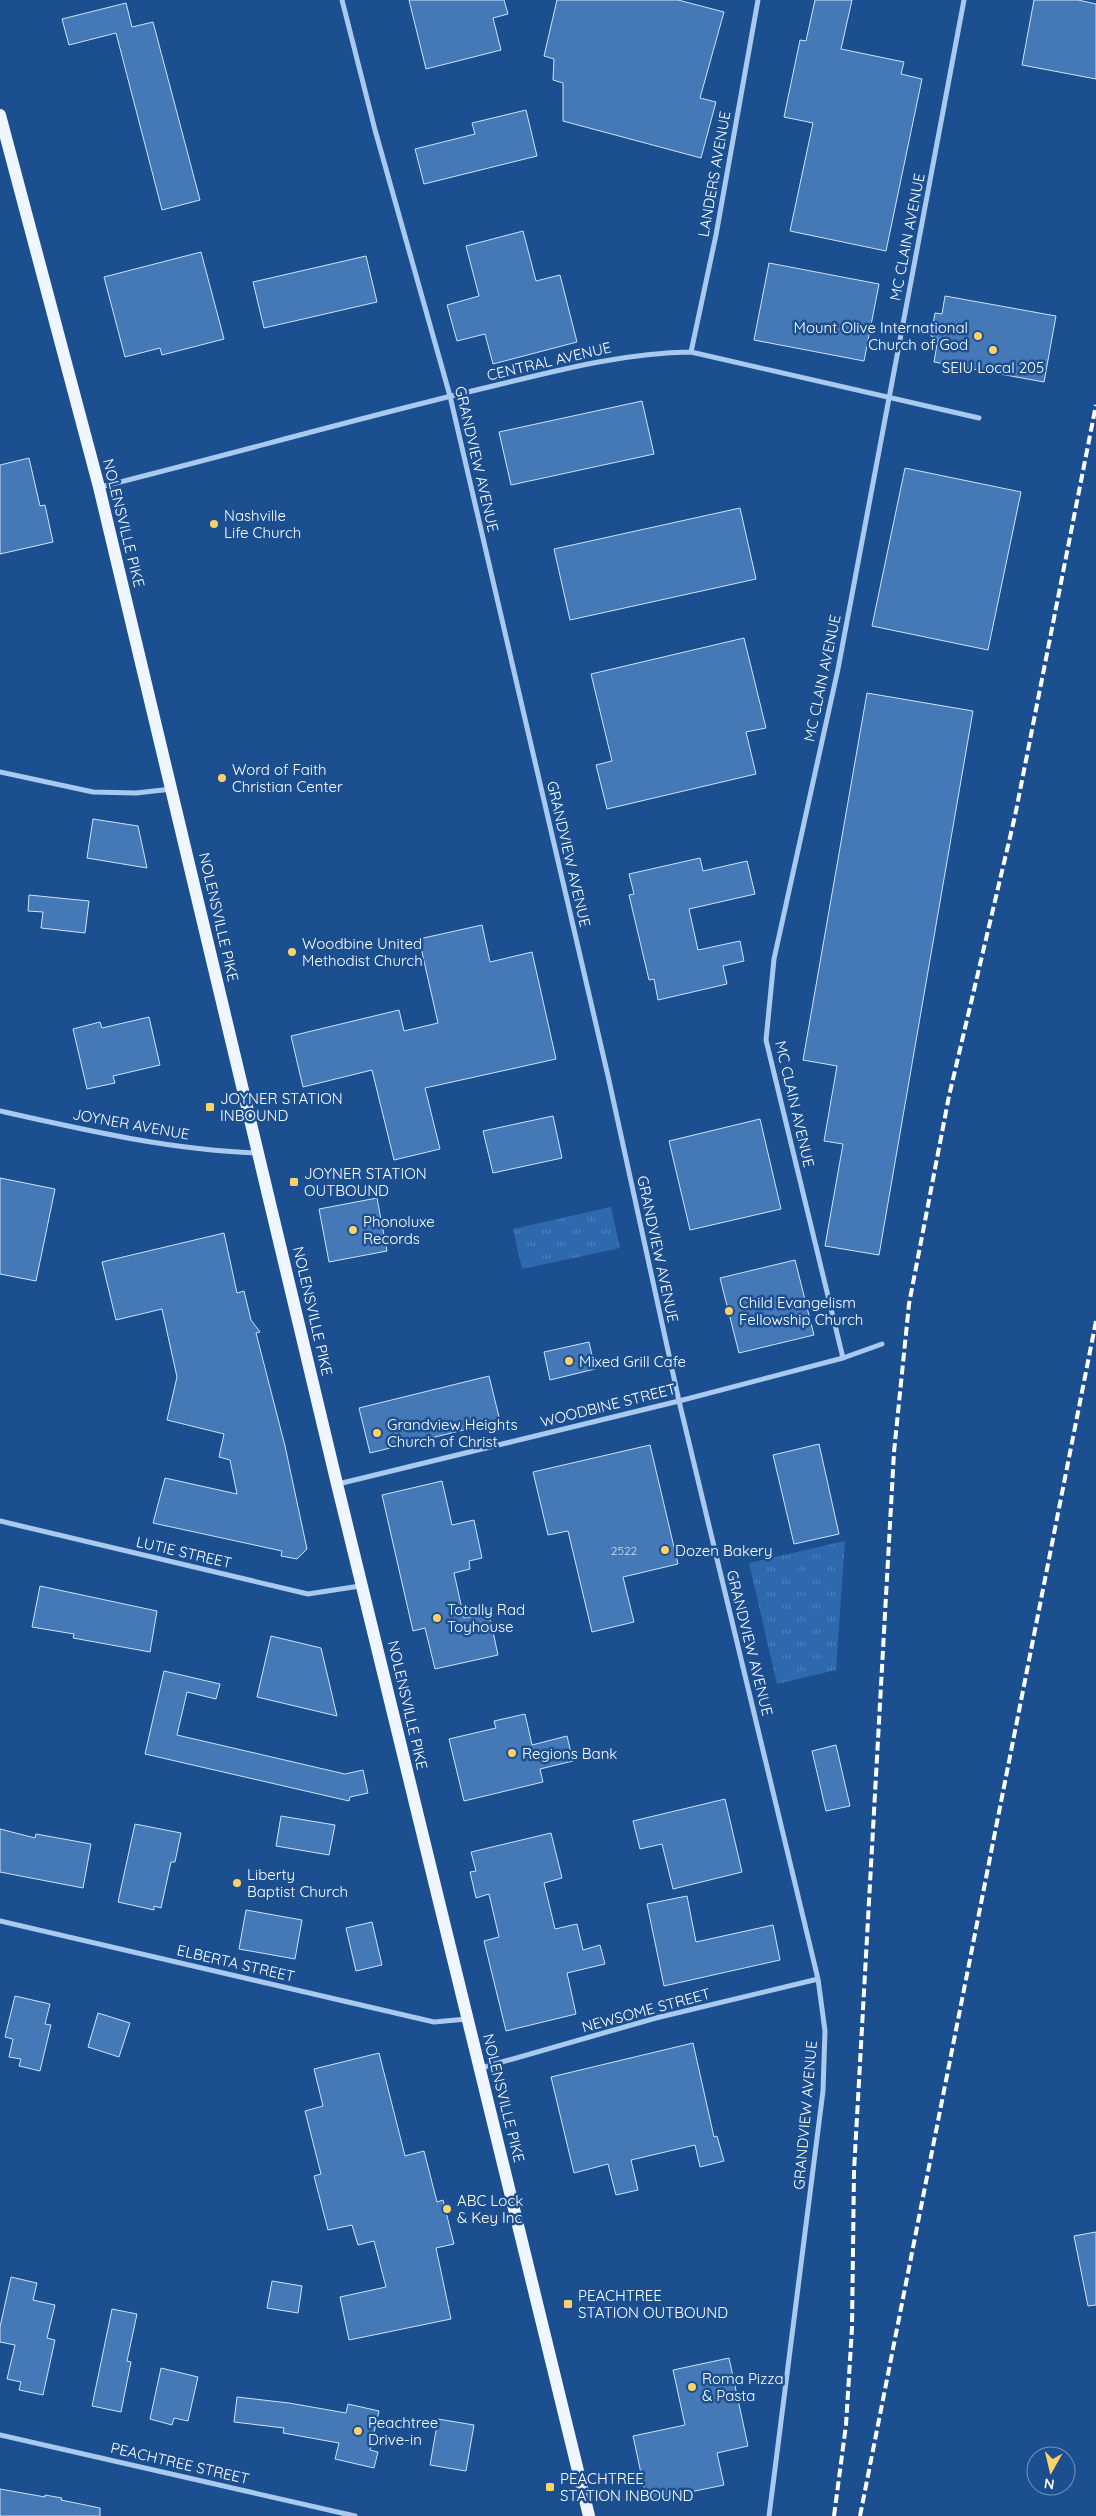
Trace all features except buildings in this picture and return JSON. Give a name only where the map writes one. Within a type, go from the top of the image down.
[{"type":"main road","name":"NOLENSVILLE PIKE","points":[[0,115],[99,487],[337,1484],[589,2516]]},
{"type":"street","name":"GRANDVIEW AVENUE","points":[[342,0],[375,130],[450,396],[608,1076],[679,1401],[818,1979],[825,2031],[823,2091],[769,2516]]},
{"type":"street","name":"LANDERS AVENUE","points":[[691,352],[716,235],[758,0]]},
{"type":"street","name":"MC CLAIN AVENUE","points":[[843,1358],[766,1040],[774,958],[838,669],[964,0]]},
{"type":"street","name":"CENTRAL AVENUE","points":[[99,487],[281,438],[450,396],[600,360],[652,353],[691,352],[890,396],[979,418]]},
{"type":"street","points":[[0,772],[94,792],[136,793],[172,789]]},
{"type":"street","name":"JOYNER AVENUE","points":[[0,1111],[119,1136],[223,1152],[258,1153]]},
{"type":"street","name":"WOODBINE STREET","points":[[337,1484],[679,1401],[843,1358],[882,1344]]},
{"type":"street","name":"LUTIE STREET","points":[[0,1520],[308,1594],[363,1586]]},
{"type":"street","name":"ELBERTA STREET","points":[[0,1921],[434,2022],[467,2019]]},
{"type":"street","name":"NEWSOME STREET","points":[[481,2068],[656,2018],[818,1979]]},
{"type":"street","name":"PEACHTREE STREET","points":[[0,2435],[355,2516]]},
{"type":"green space","points":[[611,1207],[620,1248],[522,1269],[513,1229]]},
{"type":"green space","points":[[845,1541],[836,1670],[777,1684],[749,1563]]},
{"type":"railway","points":[[834,2516],[846,2425],[852,2328],[854,2171],[894,1452],[909,1304],[949,1096],[1015,816],[1096,405]]},
{"type":"railway","points":[[860,2516],[1096,1321]]},
{"type":"place","name":"Mount Olive International Church of God","points":[[978,336]]},
{"type":"place","name":"SEIU Local 205","points":[[993,350]]},
{"type":"place","name":"Nashville Life Church","points":[[214,524]]},
{"type":"place","name":"Word of Faith Christian Center","points":[[222,778]]},
{"type":"place","name":"Woodbine United Methodist Church","points":[[292,952]]},
{"type":"place","name":"JOYNER STATION INBOUND","points":[[210,1107]]},
{"type":"place","name":"JOYNER STATION OUTBOUND","points":[[294,1182]]},
{"type":"place","name":"Phonoluxe Records","points":[[353,1230]]},
{"type":"place","name":"Child Evangelism Fellowship Church","points":[[729,1311]]},
{"type":"place","name":"Mixed Grill Cafe","points":[[569,1361]]},
{"type":"place","name":"Grandview Heights Church of Christ","points":[[377,1433]]},
{"type":"place","name":"Dozen Bakery","points":[[665,1550]]},
{"type":"place","name":"Totally Rad Toyhouse","points":[[437,1618]]},
{"type":"place","name":"Regions Bank","points":[[512,1753]]},
{"type":"place","name":"Liberty Baptist Church","points":[[237,1883]]},
{"type":"place","name":"ABC Lock & Key Inc","points":[[447,2209]]},
{"type":"place","name":"PEACHTREE STATION OUTBOUND","points":[[568,2304]]},
{"type":"place","name":"Roma Pizza & Pasta","points":[[692,2387]]},
{"type":"place","name":"Peachtree Drive-in","points":[[358,2431]]},
{"type":"place","name":"PEACHTREE STATION INBOUND","points":[[550,2487]]}]
